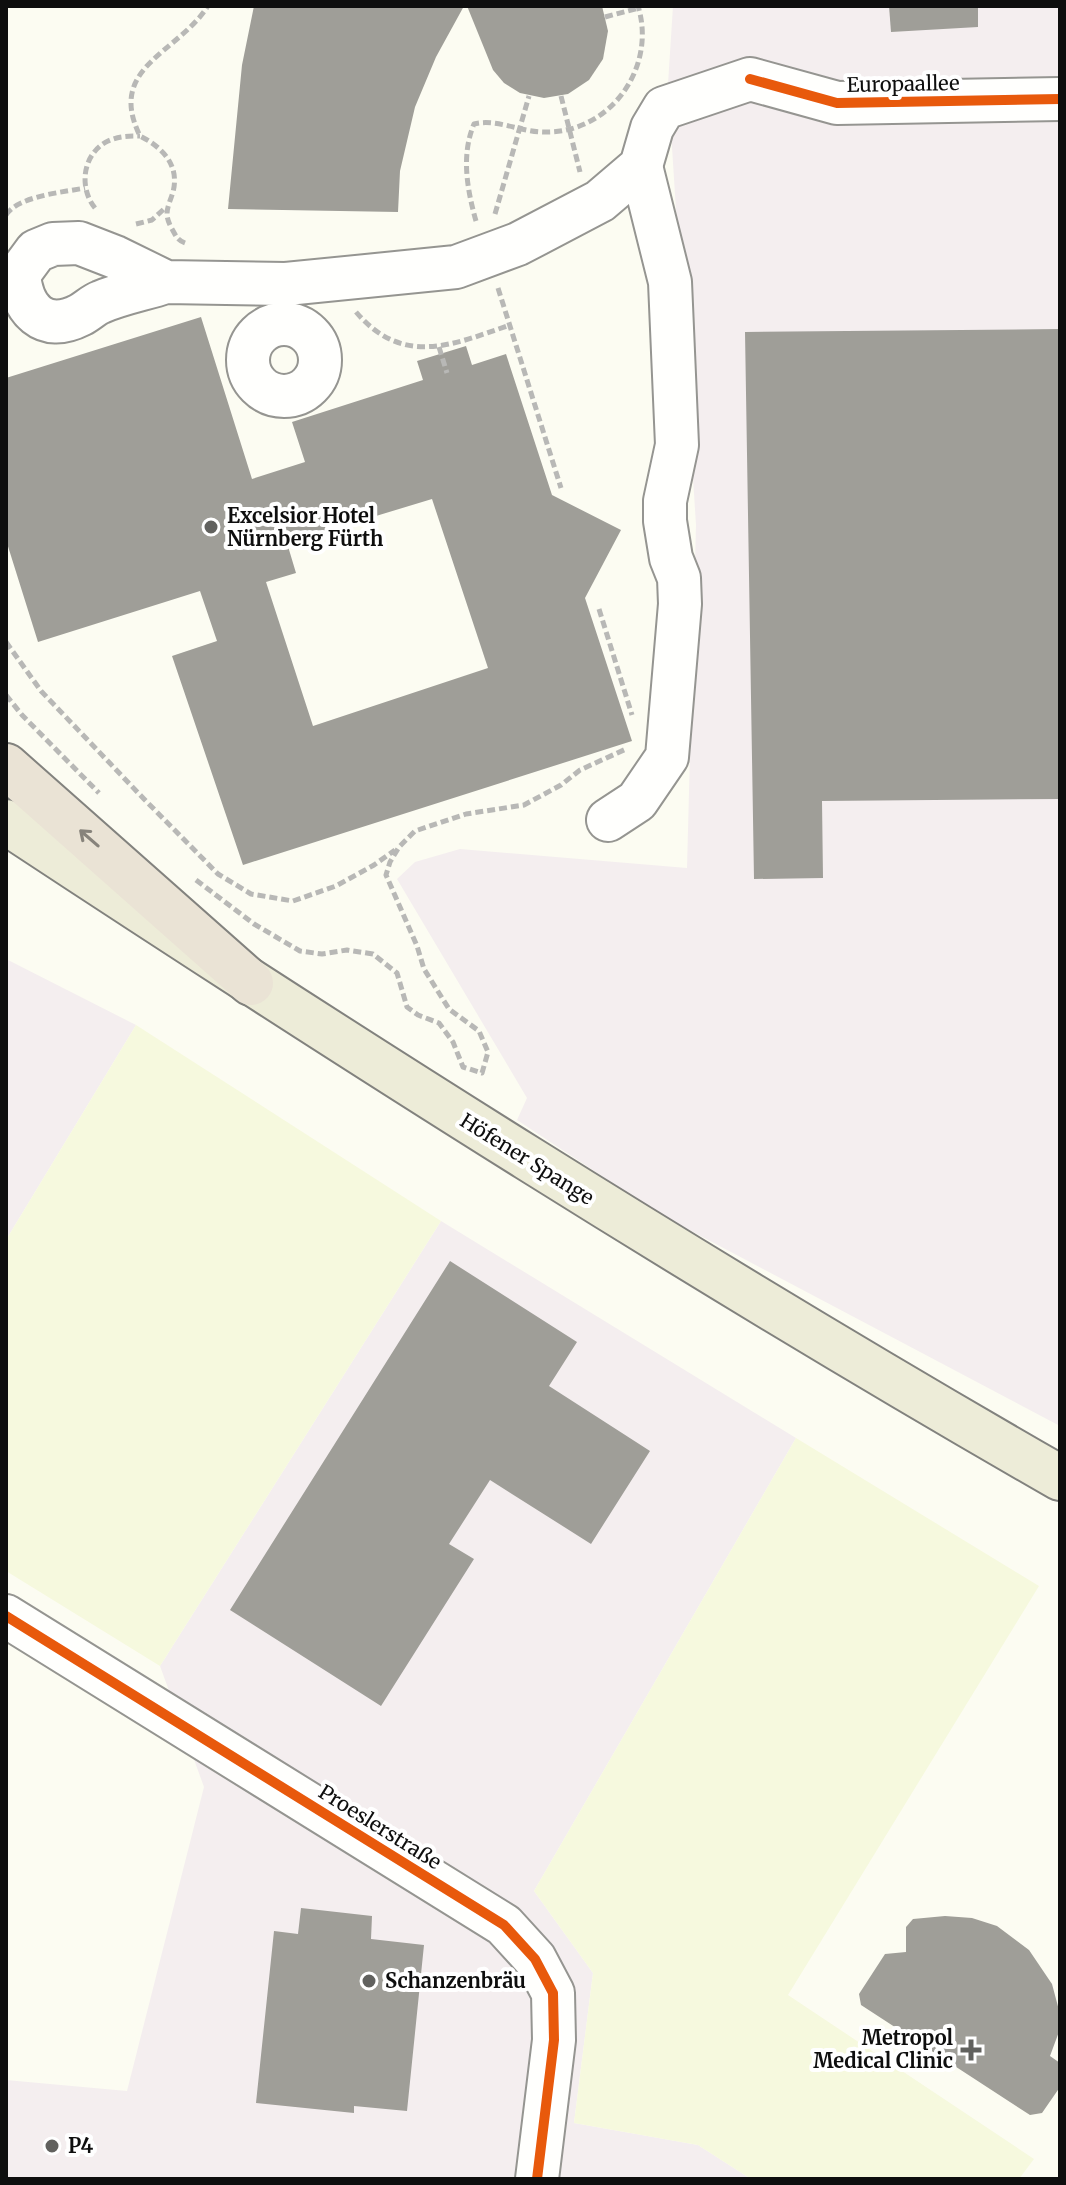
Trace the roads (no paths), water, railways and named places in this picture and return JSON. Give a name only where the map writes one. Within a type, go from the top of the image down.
[{"type":"highway","points":[[6,766],[251,983]]},
{"type":"main road","name":"Höfener Spange","points":[[6,822],[251,983],[700,1266],[1060,1478]]},
{"type":"street","name":"Europaallee","points":[[641,166],[652,128],[664,108],[750,79],[837,103],[1060,99]]},
{"type":"street","points":[[166,282],[286,304],[335,280],[456,267],[486,252],[518,244],[600,201],[641,166],[670,282],[677,445],[665,501],[665,521],[671,558],[679,578],[680,604],[667,757],[637,801],[608,820]]},
{"type":"street","name":"Proeslerstraße","points":[[6,1616],[504,1925],[535,1959],[553,1993],[554,2040],[537,2179]]},
{"type":"place","name":"Excelsior Hotel Nürnberg Fürth","points":[[211,527]]},
{"type":"place","name":"Schanzenbräu","points":[[369,1981]]},
{"type":"place","name":"Metropol Medical Clinic","points":[[971,2050]]},
{"type":"place","name":"P4","points":[[52,2146]]}]
